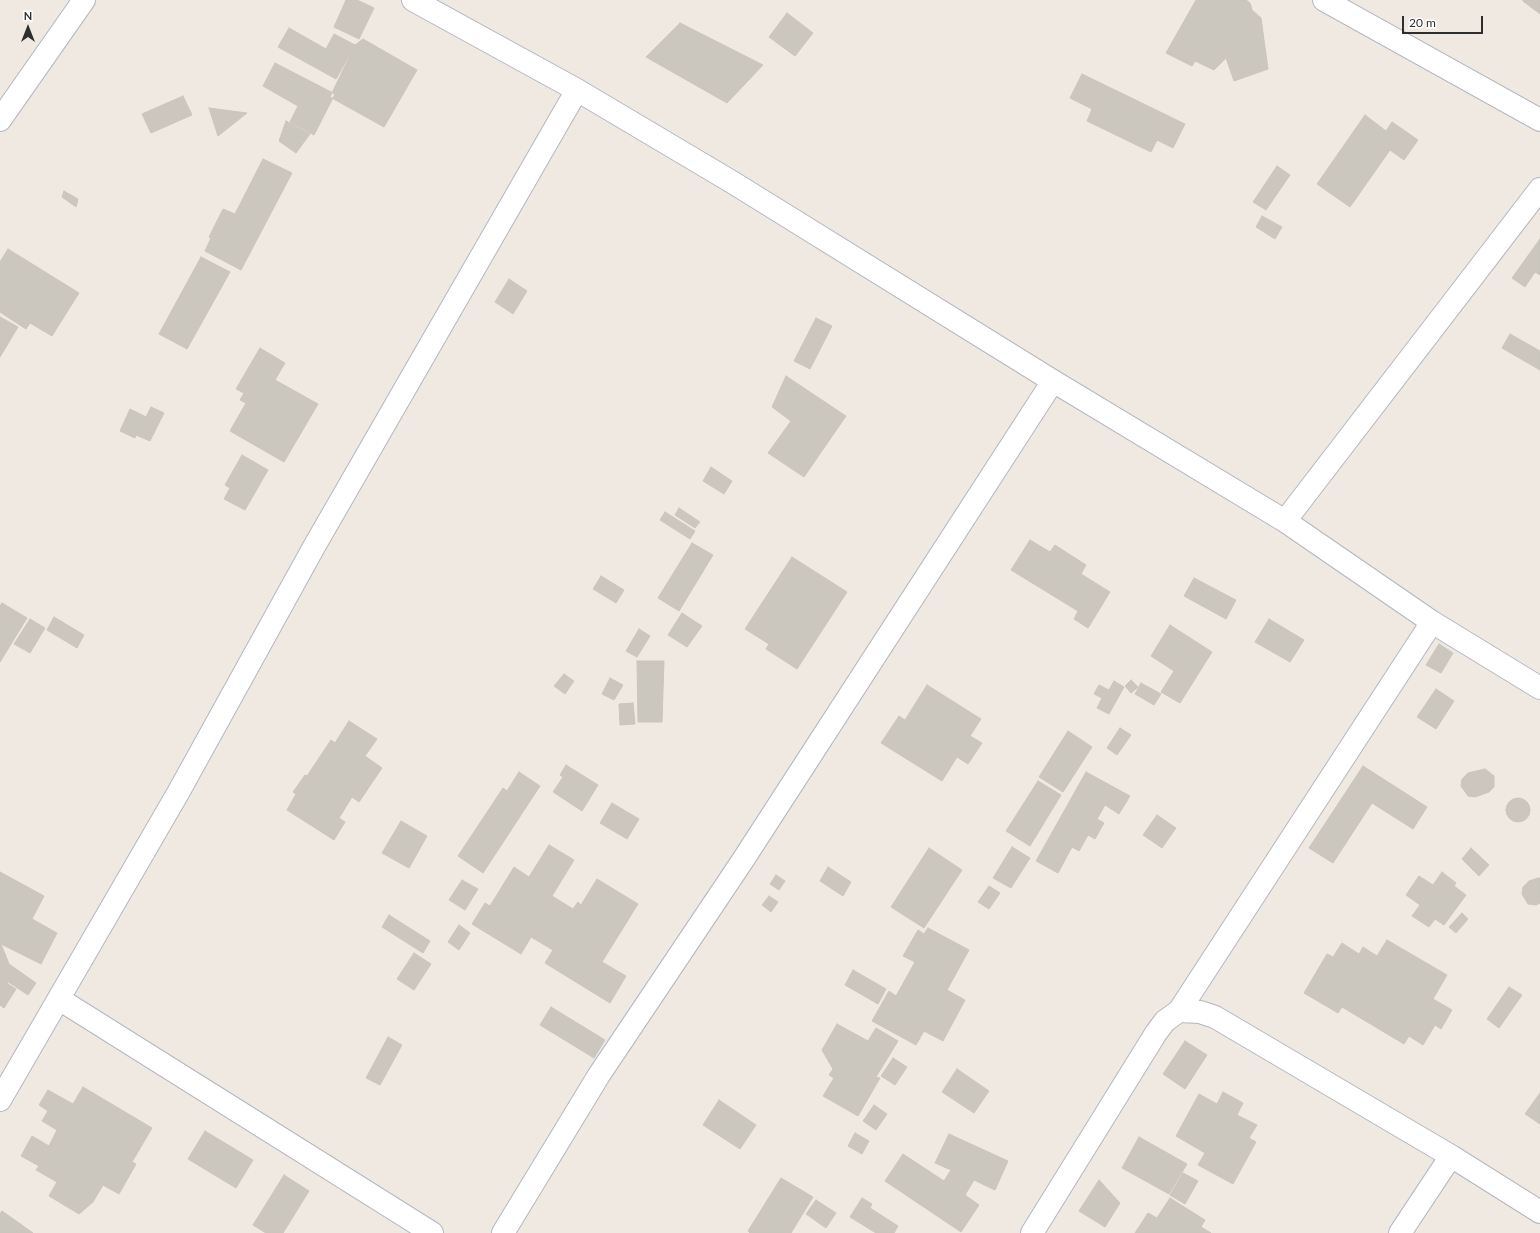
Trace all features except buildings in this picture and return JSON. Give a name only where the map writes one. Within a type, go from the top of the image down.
[{"type":"street","points":[[0,120],[84,0]]},
{"type":"street","points":[[413,0],[577,90],[732,182],[1053,381],[1285,521],[1432,622],[1540,688]]},
{"type":"street","points":[[1324,0],[1540,120]]},
{"type":"street","points":[[0,1100],[60,999],[178,793],[323,531],[577,90]]},
{"type":"street","points":[[1285,521],[1540,189]]},
{"type":"street","points":[[503,1233],[599,1075],[743,860],[1053,381]]},
{"type":"street","points":[[1032,1233],[1156,1033],[1165,1021],[1179,1011],[1432,622]]},
{"type":"street","points":[[60,999],[432,1233]]},
{"type":"street","points":[[1179,1011],[1200,1012],[1215,1017],[1451,1156],[1540,1212]]},
{"type":"street","points":[[1400,1233],[1451,1156]]}]
